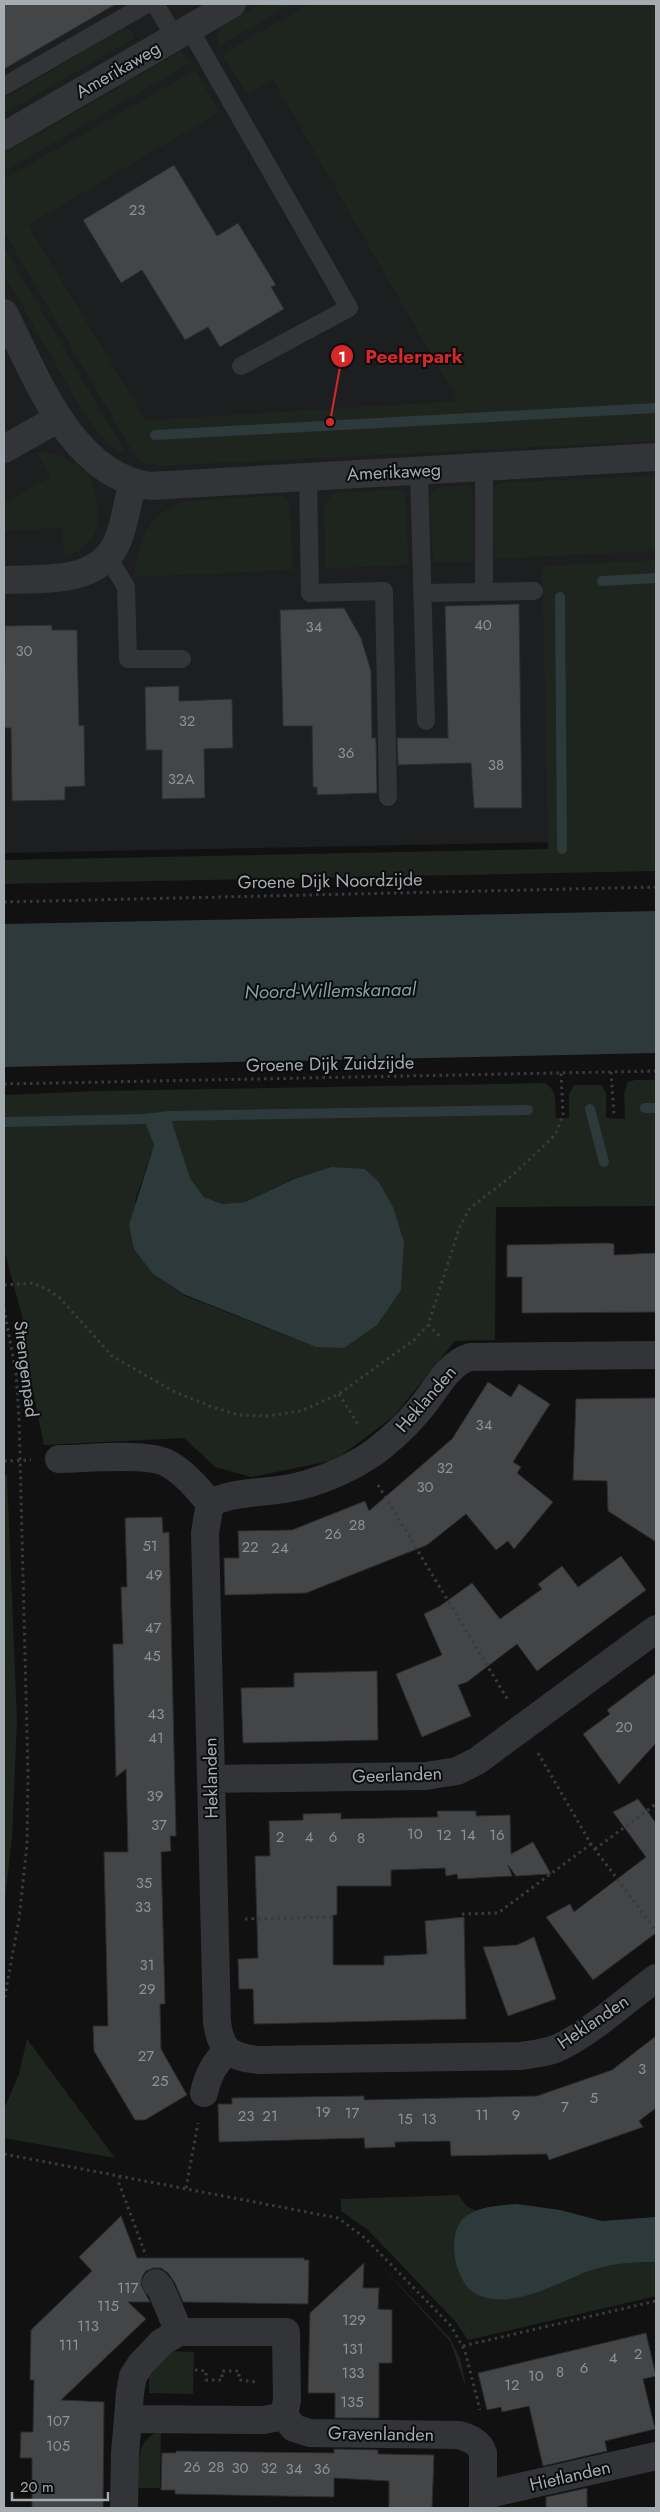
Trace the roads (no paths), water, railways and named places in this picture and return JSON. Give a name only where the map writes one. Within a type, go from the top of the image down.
[{"type":"street","name":"Amerikaweg","points":[[4,136],[232,4]]},
{"type":"street","name":"Amerikaweg","points":[[4,313],[66,430],[100,465],[132,484],[150,486],[656,457]]},
{"type":"street","points":[[4,449],[59,418]]},
{"type":"street","points":[[4,580],[72,576],[95,568],[108,557],[118,540],[132,484]]},
{"type":"street","name":"Heklanden","points":[[656,1355],[481,1356],[460,1360],[453,1365],[418,1412],[369,1455],[341,1471],[288,1489],[244,1492],[210,1503],[205,1533],[218,2022],[219,2036],[226,2051],[240,2058],[260,2060],[520,2056],[542,2053],[561,2047],[656,1978]]},
{"type":"street","points":[[59,1459],[142,1458],[166,1462],[187,1477],[210,1503]]},
{"type":"street","name":"Geerlanden","points":[[211,1779],[426,1776],[457,1772],[477,1761],[656,1629]]},
{"type":"street","points":[[204,2093],[208,2077],[226,2051]]},
{"type":"street","points":[[156,2283],[161,2289],[179,2332]]},
{"type":"street","points":[[124,2508],[128,2419],[133,2376],[141,2364],[162,2342],[179,2332],[286,2332],[287,2383],[284,2416],[263,2420],[128,2419]]},
{"type":"street","name":"Gravenlanden","points":[[284,2416],[294,2428],[310,2432],[459,2435],[475,2441],[481,2447]]},
{"type":"street","name":"Hietlanden","points":[[481,2447],[484,2502],[656,2456]]},
{"type":"lane","points":[[4,86],[148,4]]},
{"type":"lane","points":[[156,4],[182,33],[350,308],[241,366]]},
{"type":"lane","points":[[484,467],[484,591]]},
{"type":"lane","points":[[419,471],[426,721]]},
{"type":"lane","points":[[308,477],[310,593],[384,591],[388,797]]},
{"type":"lane","points":[[108,557],[126,587],[128,659],[182,659]]},
{"type":"lane","points":[[423,593],[534,590]]},
{"type":"water","name":"Noord-Willemskanaal","points":[[656,911],[656,1053],[4,1067],[4,924]]},
{"type":"water","points":[[170,1116],[190,1178],[204,1197],[222,1204],[245,1202],[294,1179],[331,1167],[365,1169],[379,1182],[393,1207],[404,1242],[401,1290],[377,1325],[344,1348],[316,1347],[183,1294],[153,1274],[134,1249],[129,1225],[154,1145],[144,1119]]},
{"type":"water","points":[[517,2204],[560,2210],[602,2221],[656,2217],[656,2262],[624,2263],[592,2270],[535,2293],[520,2297],[490,2299],[476,2294],[468,2288],[457,2267],[454,2254],[456,2230],[461,2221],[474,2211],[493,2206]]},
{"type":"waterway","points":[[155,435],[656,408]]},
{"type":"waterway","points":[[602,581],[656,578]]},
{"type":"waterway","points":[[560,597],[562,849]]},
{"type":"waterway","points":[[645,1108],[656,1108]]},
{"type":"waterway","points":[[590,1109],[604,1162]]},
{"type":"waterway","points":[[5,1122],[144,1119],[170,1116],[528,1110]]},
{"type":"place","name":"Peelerpark","points":[[330,422]]}]
